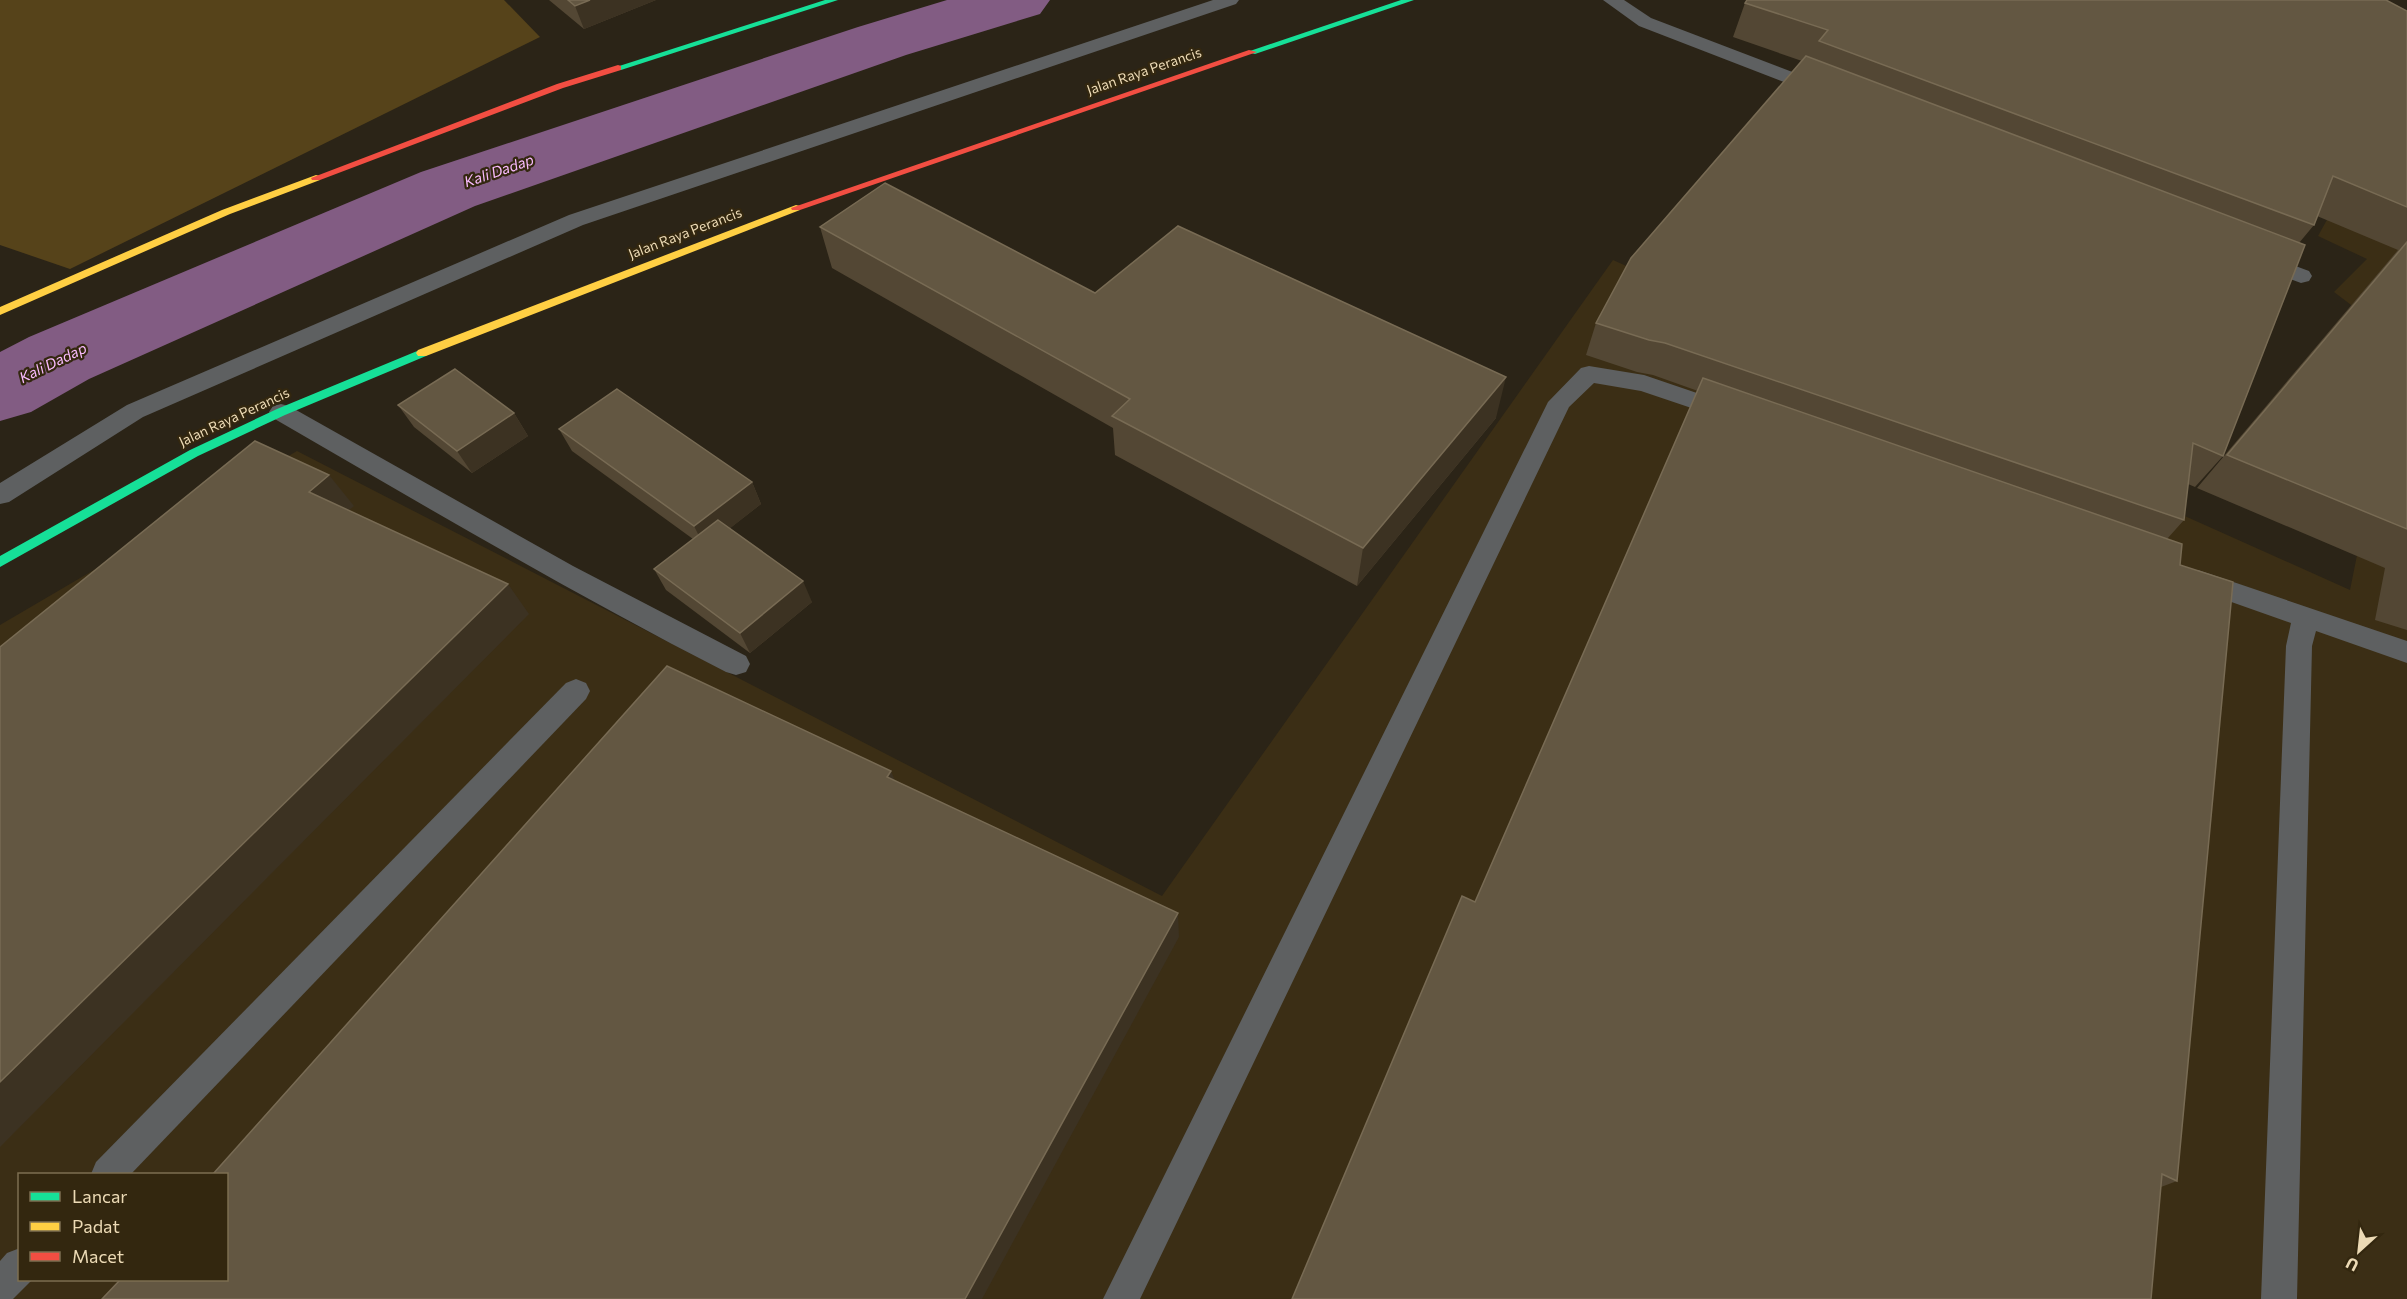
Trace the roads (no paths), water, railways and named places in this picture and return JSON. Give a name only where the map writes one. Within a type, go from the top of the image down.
[{"type":"street","points":[[0,311],[226,212],[560,86],[834,0]]},
{"type":"street","name":"Jalan Raya Perancis","points":[[0,562],[194,453],[281,412],[423,352],[779,214],[1158,83],[1410,0]]},
{"type":"lane","points":[[0,495],[135,411],[576,220],[1230,0]]},
{"type":"lane","points":[[1612,0],[1645,22],[1834,95]]},
{"type":"lane","points":[[2245,254],[2301,276]]},
{"type":"lane","points":[[1121,1299],[1560,402],[1588,374],[1644,383],[1745,419]]},
{"type":"lane","points":[[281,412],[434,501],[666,629],[736,664]]},
{"type":"lane","points":[[2181,574],[2407,652]]},
{"type":"lane","points":[[2279,1299],[2299,646],[2304,618]]},
{"type":"lane","points":[[109,1173],[576,691]]},
{"type":"lane","points":[[0,1286],[18,1268]]},
{"type":"waterway","name":"Kali Dadap","points":[[0,390],[59,358],[448,189],[882,41],[1017,0]]}]
